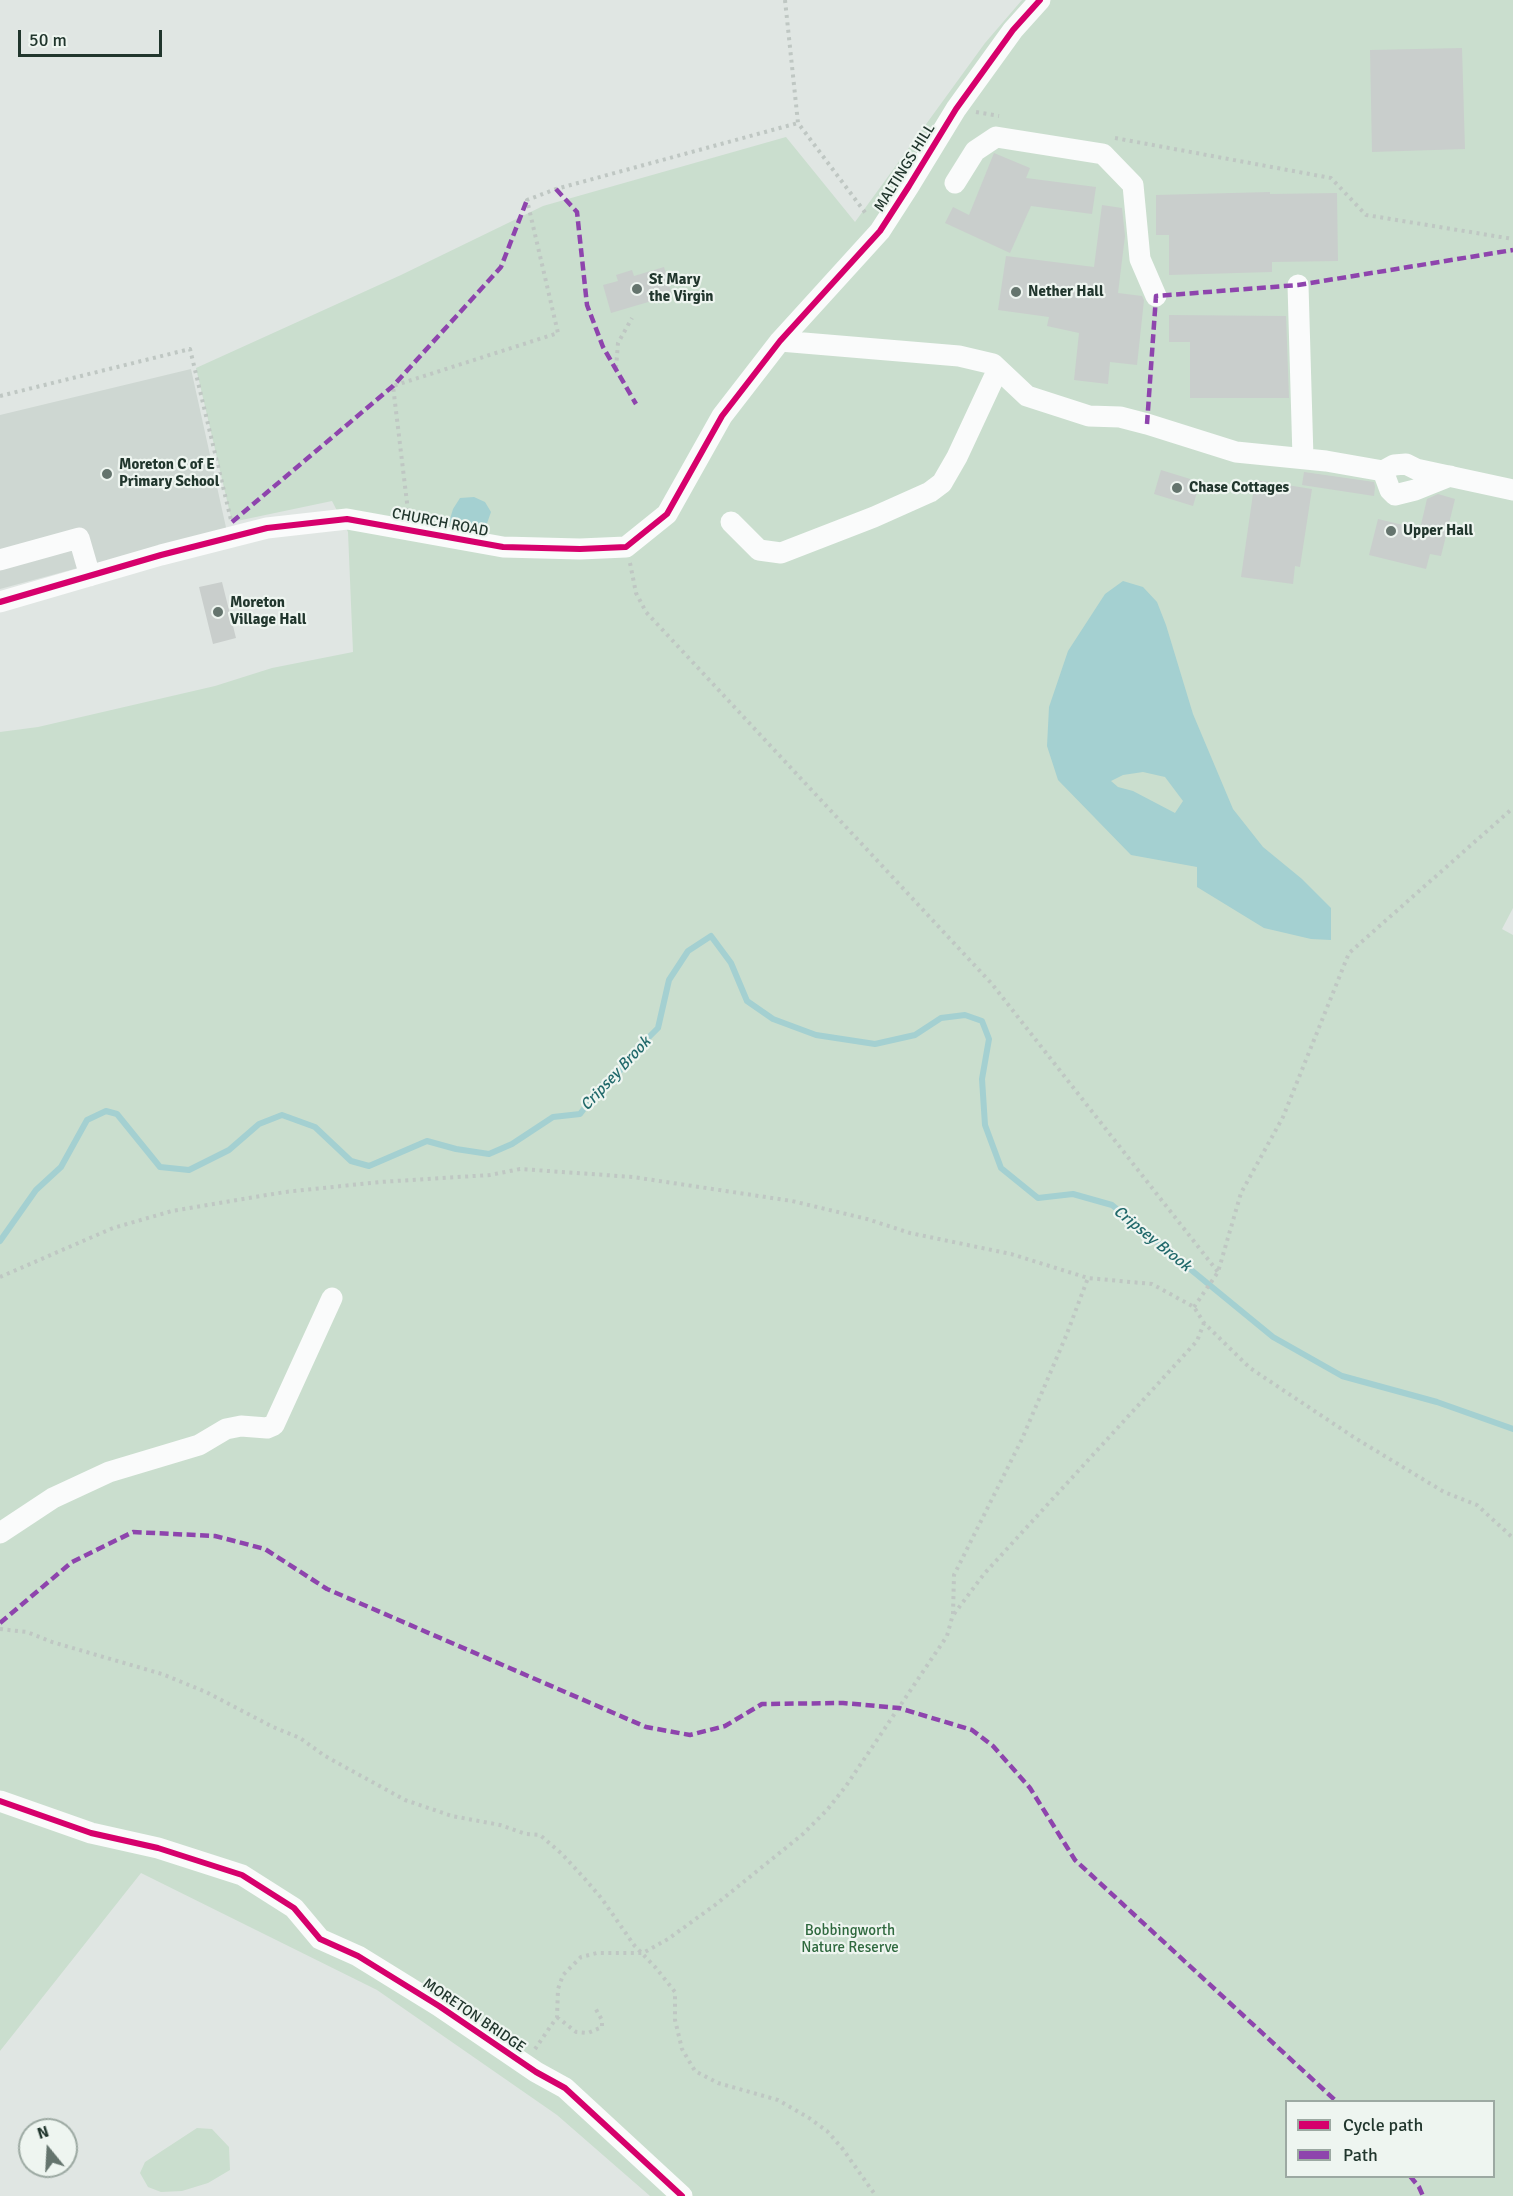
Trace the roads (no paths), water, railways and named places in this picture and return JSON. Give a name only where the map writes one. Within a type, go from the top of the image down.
[{"type":"street","name":"MALTINGS HILL","points":[[780,341],[879,231],[956,109],[1013,30],[1040,0]]},
{"type":"street","points":[[955,183],[975,151],[996,137],[1104,154],[1133,185],[1140,259],[1156,296]]},
{"type":"street","points":[[1298,285],[1303,458]]},
{"type":"street","points":[[780,341],[958,356],[993,364],[1028,396],[1089,416],[1120,417],[1236,452],[1303,458],[1383,471],[1394,465],[1406,464],[1416,469],[1513,490]]},
{"type":"street","name":"CHURCH ROAD","points":[[0,602],[161,555],[267,528],[347,519],[503,548],[626,547],[668,514],[722,416],[780,341]]},
{"type":"street","points":[[731,522],[759,550],[781,553],[874,517],[930,492],[942,483],[957,457],[998,369]]},
{"type":"street","points":[[1383,471],[1389,490],[1395,495],[1415,490],[1450,476]]},
{"type":"street","points":[[0,560],[79,538],[90,576]]},
{"type":"street","points":[[0,1533],[53,1498],[109,1472],[199,1445],[226,1429],[241,1426],[267,1428],[274,1425],[332,1298]]},
{"type":"street","name":"MORETON BRIDGE","points":[[0,1801],[92,1833],[158,1848],[242,1875],[294,1908],[320,1939],[358,1956],[439,2006],[524,2064],[565,2088],[682,2196]]},
{"type":"water","points":[[474,497],[485,502],[491,512],[485,529],[469,531],[451,527],[450,519],[453,509],[460,498]]},
{"type":"water","points":[[1123,581],[1143,587],[1157,602],[1193,714],[1233,809],[1263,847],[1302,879],[1331,908],[1331,940],[1311,939],[1264,928],[1197,887],[1197,867],[1131,855],[1058,780],[1047,746],[1049,707],[1068,651],[1105,594]],"holes":[[[1143,772],[1165,777],[1183,801],[1175,813],[1133,791],[1118,787],[1111,781],[1123,775]]]},
{"type":"waterway","name":"Cripsey Brook","points":[[0,1241],[36,1190],[61,1167],[87,1120],[106,1111],[117,1114],[160,1167],[189,1170],[229,1150],[259,1124],[282,1115],[315,1127],[351,1161],[369,1166],[427,1141],[456,1149],[489,1154],[512,1144],[553,1117],[580,1114],[603,1084],[618,1073],[658,1028],[669,980],[688,951],[711,936],[731,963],[747,1001],[773,1019],[816,1035],[875,1044],[915,1035],[941,1018],[965,1015],[982,1021],[989,1039],[982,1079],[985,1125],[1001,1168],[1038,1198],[1073,1194],[1112,1205],[1273,1337],[1342,1376],[1437,1402],[1513,1429]]},
{"type":"place","name":"St Mary the Virgin","points":[[637,289]]},
{"type":"place","name":"Nether Hall","points":[[1016,292]]},
{"type":"place","name":"Moreton C of E Primary School","points":[[107,474]]},
{"type":"place","name":"Chase Cottages","points":[[1177,488]]},
{"type":"place","name":"Upper Hall","points":[[1391,531]]},
{"type":"place","name":"Moreton Village Hall","points":[[218,612]]},
{"type":"park label","name":"Bobbingworth Nature Reserve","points":[[850,1940]]}]
